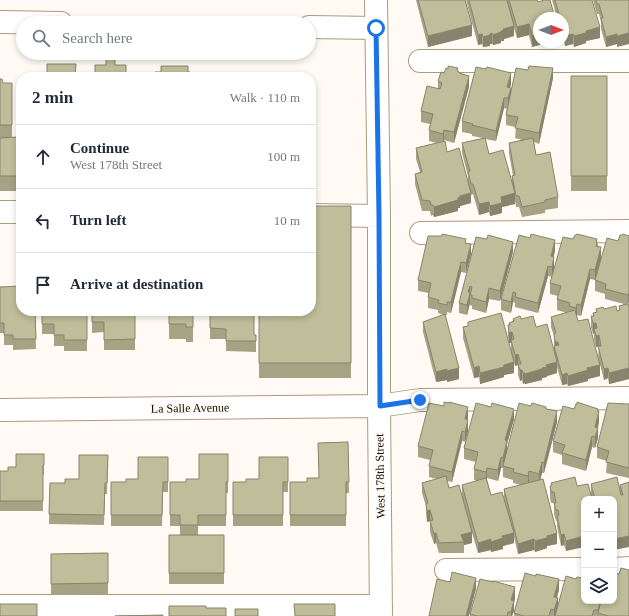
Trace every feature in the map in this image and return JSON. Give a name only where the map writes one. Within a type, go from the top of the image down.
[{"type":"street","name":"West 178th Street","points":[[376,0],[379,216],[381,611]]},
{"type":"street","points":[[0,22],[16,22]]},
{"type":"street","points":[[316,27],[376,28]]},
{"type":"street","points":[[420,61],[629,61]]},
{"type":"street","points":[[0,212],[16,212]]},
{"type":"street","points":[[316,215],[379,216]]},
{"type":"street","points":[[421,232],[629,231]]},
{"type":"street","name":"La Salle Avenue","points":[[0,410],[380,406],[420,400],[629,398]]},
{"type":"street","points":[[617,569],[629,568]]},
{"type":"street","points":[[446,570],[581,569]]},
{"type":"street","points":[[0,606],[381,611]]},
{"type":"building","points":[[418,0],[465,0],[472,25],[428,36]]},
{"type":"building","points":[[469,0],[507,0],[514,26],[503,29],[504,30],[501,32],[493,35],[492,33],[483,37],[482,34],[478,35]]},
{"type":"building","points":[[509,0],[537,0],[538,2],[550,0],[553,12],[533,12],[533,36],[529,24],[517,27]]},
{"type":"building","points":[[555,0],[592,0],[600,27],[586,31],[586,33],[574,36],[573,34],[569,35],[569,12],[558,12]]},
{"type":"building","points":[[596,0],[629,0],[629,33],[606,37],[601,18],[603,18],[599,4],[597,4]]},
{"type":"building","points":[[106,60],[115,60],[115,65],[126,65],[126,72],[95,72],[95,65],[106,65]]},
{"type":"building","points":[[47,64],[76,64],[75,72],[47,72]]},
{"type":"building","points":[[161,66],[188,66],[188,72],[161,72]]},
{"type":"building","points":[[448,66],[458,68],[457,71],[459,73],[469,76],[454,132],[444,130],[443,134],[429,130],[433,114],[421,111],[427,86],[440,89],[442,83],[438,81],[441,72],[444,73],[446,68],[448,69]]},
{"type":"building","points":[[529,66],[553,68],[539,133],[515,128],[518,117],[506,115],[516,68],[528,70]]},
{"type":"building","points":[[476,67],[486,69],[487,67],[511,73],[507,87],[511,88],[508,98],[504,98],[496,131],[462,121]]},
{"type":"building","points":[[571,76],[607,76],[607,176],[571,176]]},
{"type":"building","points":[[0,79],[2,79],[3,83],[12,83],[12,125],[0,125]]},
{"type":"building","points":[[16,137],[16,176],[0,176],[0,138]]},
{"type":"building","points":[[485,138],[489,154],[503,150],[515,193],[501,197],[502,203],[490,206],[489,202],[479,204],[473,184],[471,184],[468,172],[470,171],[462,143]]},
{"type":"building","points":[[533,138],[536,155],[550,152],[558,197],[545,200],[545,202],[522,207],[519,196],[516,196],[512,176],[515,175],[509,143]]},
{"type":"building","points":[[445,141],[447,152],[459,148],[471,193],[460,196],[458,200],[434,207],[431,205],[430,201],[422,200],[415,174],[422,172],[416,148]]},
{"type":"building","points":[[316,206],[351,206],[351,363],[259,363],[259,316],[316,316]]},
{"type":"building","points":[[442,234],[466,239],[465,243],[471,244],[466,263],[461,262],[451,302],[447,302],[447,305],[438,303],[439,300],[428,297],[431,283],[418,280],[428,236],[442,236]]},
{"type":"building","points":[[531,234],[555,240],[551,256],[554,257],[552,267],[548,266],[538,303],[515,297],[516,293],[513,292],[511,302],[501,299],[519,235],[530,238]]},
{"type":"building","points":[[577,234],[597,239],[596,246],[601,247],[595,270],[590,269],[581,305],[577,304],[576,308],[569,306],[570,303],[557,299],[561,286],[550,283],[563,237],[573,239]]},
{"type":"building","points":[[623,234],[629,236],[628,295],[605,289],[606,284],[595,280],[607,238],[618,241],[620,235]]},
{"type":"building","points":[[488,235],[513,242],[500,291],[489,288],[486,302],[472,298],[472,295],[470,295],[472,287],[470,286],[467,305],[459,303],[476,237],[487,239]]},
{"type":"building","points":[[16,286],[16,316],[35,316],[36,339],[13,339],[13,335],[4,335],[4,323],[0,323],[0,287]]},
{"type":"building","points":[[628,304],[629,368],[609,373],[608,368],[604,369],[598,346],[601,346],[599,335],[596,336],[594,329],[597,328],[596,323],[593,323],[591,316],[594,316],[593,313],[597,312],[596,309],[616,306],[617,311],[620,310],[619,306]]},
{"type":"building","points":[[575,310],[578,321],[588,319],[600,365],[587,368],[588,370],[568,376],[567,373],[562,375],[554,346],[559,345],[558,342],[555,342],[554,334],[556,333],[551,317]]},
{"type":"building","points":[[501,313],[514,362],[504,365],[504,367],[480,373],[479,366],[474,368],[463,327],[468,326],[468,322]]},
{"type":"building","points":[[445,314],[459,368],[436,372],[423,322]]},
{"type":"building","points":[[42,316],[87,316],[87,340],[64,340],[64,335],[54,335],[54,324],[42,324]]},
{"type":"building","points":[[92,316],[135,316],[135,339],[104,340],[104,322],[92,322]]},
{"type":"building","points":[[169,316],[193,316],[193,327],[186,327],[186,324],[169,324]]},
{"type":"building","points":[[210,316],[254,316],[254,335],[256,335],[256,341],[226,341],[226,329],[210,328]]},
{"type":"building","points":[[520,316],[521,319],[533,316],[536,327],[547,324],[557,362],[546,365],[547,367],[542,369],[525,374],[522,370],[520,370],[518,364],[521,364],[518,354],[515,355],[511,340],[514,339],[512,332],[509,333],[508,325],[514,321],[513,319]]},
{"type":"building","points":[[444,402],[468,407],[465,419],[468,420],[465,432],[462,431],[452,472],[429,466],[433,450],[418,446],[429,403],[444,406]]},
{"type":"building","points":[[577,402],[598,409],[597,411],[599,411],[595,427],[598,428],[595,437],[592,436],[586,460],[562,453],[565,445],[553,441],[563,406],[574,409]]},
{"type":"building","points":[[476,403],[491,407],[492,403],[514,409],[505,440],[507,441],[503,458],[501,457],[498,470],[487,468],[486,472],[474,469],[478,452],[464,448]]},
{"type":"building","points":[[519,403],[531,406],[532,403],[546,407],[546,409],[557,411],[544,463],[542,462],[539,474],[529,471],[528,476],[513,472],[514,469],[503,466]]},
{"type":"building","points":[[608,403],[629,404],[629,468],[606,462],[609,451],[597,447]]},
{"type":"building","points":[[348,442],[349,482],[346,482],[346,515],[290,515],[290,482],[307,482],[307,478],[319,478],[318,443]]},
{"type":"building","points":[[16,454],[44,454],[43,501],[0,501],[0,471],[8,471],[8,467],[16,467]]},
{"type":"building","points":[[199,454],[228,454],[226,515],[198,515],[198,525],[180,525],[180,515],[170,515],[170,482],[186,482],[186,479],[199,479]]},
{"type":"building","points":[[79,455],[108,455],[104,515],[49,514],[50,483],[65,483],[65,479],[79,479]]},
{"type":"building","points":[[138,457],[168,457],[168,482],[163,482],[162,515],[111,515],[111,482],[126,482],[126,479],[138,479]]},
{"type":"building","points":[[259,457],[288,457],[288,482],[283,482],[283,515],[233,515],[233,482],[246,482],[246,479],[259,479]]},
{"type":"building","points":[[446,476],[449,488],[459,485],[472,532],[461,535],[464,542],[439,543],[436,533],[434,534],[430,521],[433,520],[430,510],[427,511],[426,504],[428,503],[422,483]]},
{"type":"building","points":[[575,477],[577,486],[588,484],[591,496],[581,496],[581,537],[566,541],[564,534],[561,535],[557,516],[559,515],[554,503],[556,503],[554,492],[551,492],[551,483]]},
{"type":"building","points":[[617,477],[621,495],[623,495],[620,485],[629,482],[629,536],[617,538],[617,496],[594,496],[591,484]]},
{"type":"building","points":[[486,478],[491,495],[502,492],[514,533],[502,536],[503,538],[491,542],[491,539],[478,543],[462,485]]},
{"type":"building","points":[[543,479],[557,533],[547,536],[547,538],[535,541],[534,539],[518,544],[504,489]]},
{"type":"building","points":[[169,535],[224,535],[224,573],[169,573]]},
{"type":"building","points":[[108,553],[108,583],[51,584],[51,554]]},
{"type":"building","points":[[621,568],[629,570],[629,616],[608,616],[598,613],[600,604],[617,604],[617,573],[619,574]]},
{"type":"building","points":[[452,572],[476,578],[466,616],[429,616],[437,579],[450,582]]},
{"type":"building","points":[[525,573],[559,579],[554,597],[558,598],[554,610],[551,609],[549,616],[524,616],[514,613]]},
{"type":"building","points":[[566,576],[576,579],[577,577],[581,578],[581,604],[600,604],[598,610],[594,610],[592,616],[555,616]]},
{"type":"building","points":[[480,579],[515,587],[511,600],[514,601],[511,612],[508,612],[507,616],[477,616],[470,614]]},
{"type":"building","points":[[0,604],[37,604],[37,616],[0,616]]},
{"type":"building","points":[[294,604],[335,604],[335,616],[295,616]]},
{"type":"building","points":[[169,606],[206,606],[206,608],[226,608],[226,616],[169,616]]},
{"type":"building","points":[[235,609],[258,609],[258,616],[235,616]]},
{"type":"building","points":[[163,615],[163,616],[115,616]]},
{"type":"route","points":[[376,28],[380,406],[420,400]]}]
